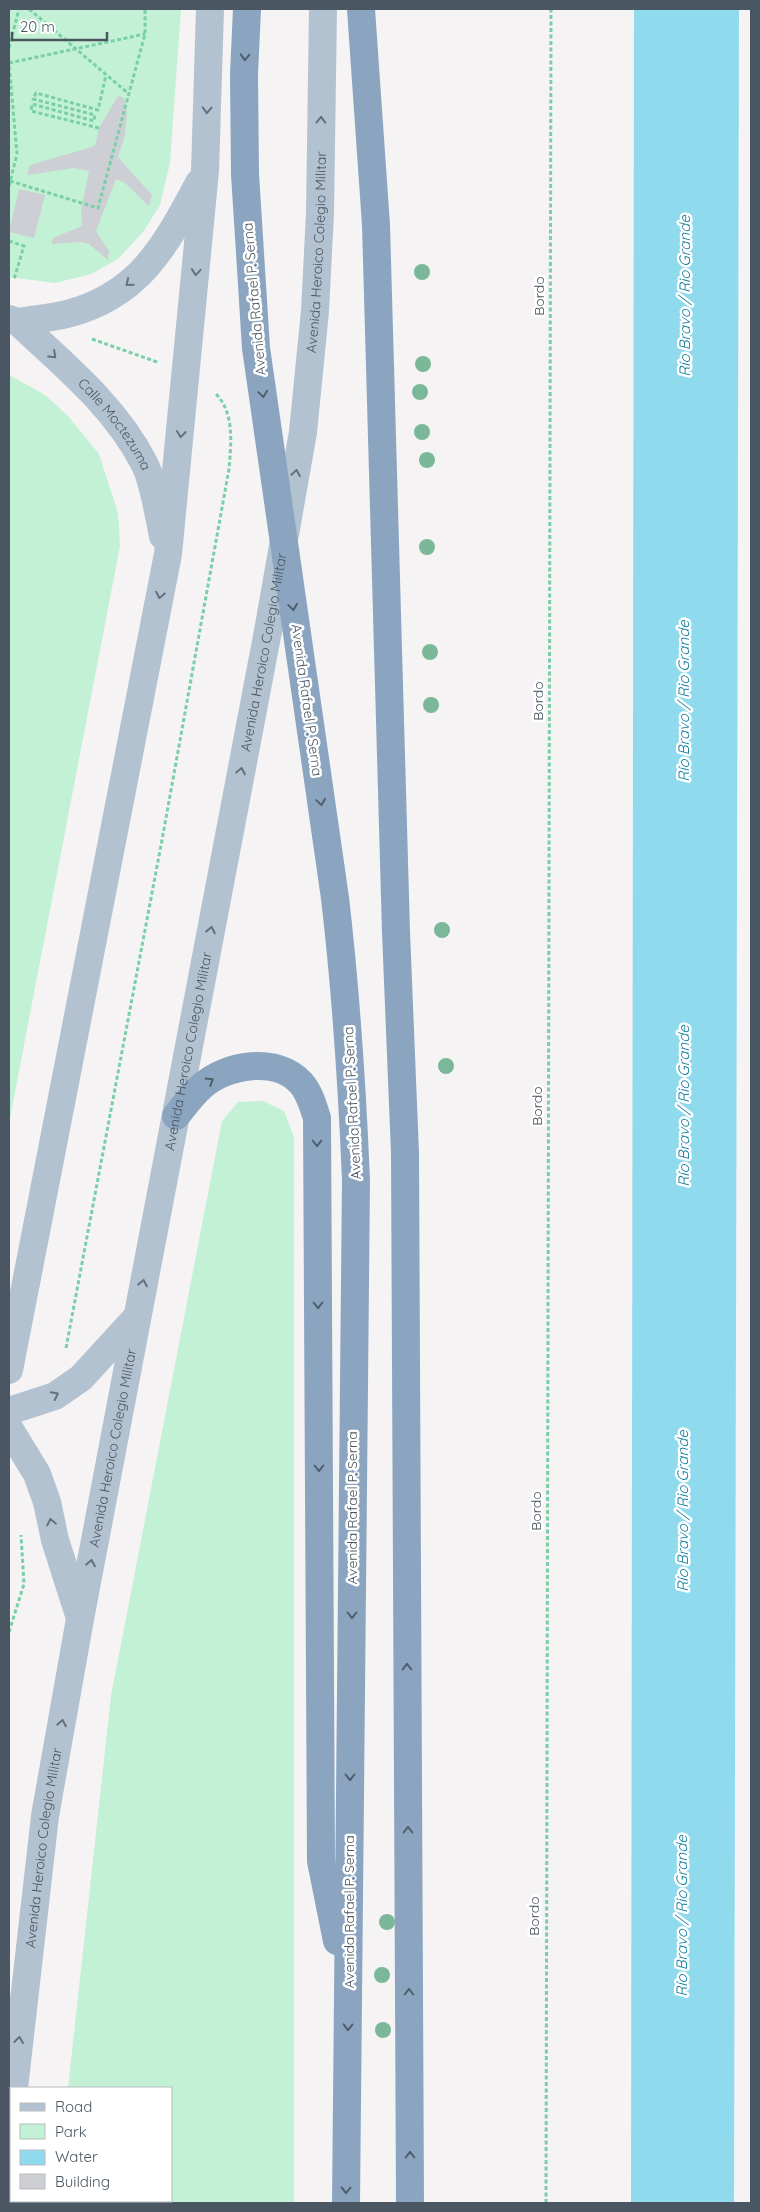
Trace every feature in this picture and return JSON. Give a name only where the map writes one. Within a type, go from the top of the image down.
[{"type":"highway","name":"Avenida Rafael P. Serna","points":[[247,9],[244,74],[244,174],[256,348],[335,898],[350,1036],[356,1180],[346,2203]]},
{"type":"highway","points":[[361,9],[376,225],[389,618],[396,932],[405,1153],[410,2203]]},
{"type":"highway","points":[[176,1116],[202,1086],[219,1075],[238,1068],[260,1066],[283,1071],[300,1082],[310,1097],[317,1118],[321,1862],[348,1999]]},
{"type":"main road","points":[[9,1370],[168,554],[205,172],[210,9]]},
{"type":"main road","name":"Avenida Heroico Colegio Militar","points":[[14,2087],[45,1816],[80,1619],[303,432],[316,301],[320,213],[323,9]]},
{"type":"main road","name":"Calle Moctezuma","points":[[13,320],[67,314],[98,303],[123,288],[144,271],[164,246],[205,172]]},
{"type":"main road","name":"Calle Moctezuma","points":[[13,320],[98,398],[122,429],[145,464],[168,554]]},
{"type":"main road","points":[[9,1267],[38,1225]]},
{"type":"main road","points":[[9,1411],[55,1396],[81,1378],[137,1317]]},
{"type":"main road","points":[[9,1428],[37,1474],[47,1502],[55,1540],[80,1619]]},
{"type":"main road","points":[[9,2172],[10,2153]]},
{"type":"path","points":[[9,48],[19,9]]},
{"type":"path","points":[[29,9],[128,94]]},
{"type":"path","points":[[10,181],[98,208],[145,34],[145,9]]},
{"type":"path","name":"Bordo","points":[[546,2203],[551,9]]},
{"type":"path","points":[[9,186],[17,154],[9,62],[145,34]]},
{"type":"path","points":[[99,128],[31,111],[32,104],[94,121],[96,115],[34,99],[36,93],[98,110],[106,75]]},
{"type":"path","points":[[9,241],[24,246],[14,279]]},
{"type":"green space","points":[[9,9],[181,9],[170,163],[160,205],[143,232],[118,259],[91,274],[55,283],[9,277]]},
{"type":"green space","points":[[9,375],[45,395],[68,416],[99,454],[118,513],[120,546],[9,1123]]},
{"type":"green space","points":[[263,1101],[284,1111],[294,1137],[294,2203],[56,2203],[172,2202],[172,2087],[68,2087],[111,1696],[222,1121],[238,1102]]},
{"type":"water","name":"Río Bravo / Rio Grande","points":[[634,9],[739,9],[734,2203],[631,2203]]},
{"type":"building","points":[[118,96],[124,98],[127,112],[125,135],[118,157],[152,195],[149,206],[125,183],[116,179],[96,231],[109,251],[108,260],[89,244],[81,242],[51,244],[53,238],[82,226],[81,211],[89,171],[74,168],[27,175],[30,165],[95,146],[99,128]]},
{"type":"building","points":[[19,189],[45,195],[34,238],[9,232]]}]
